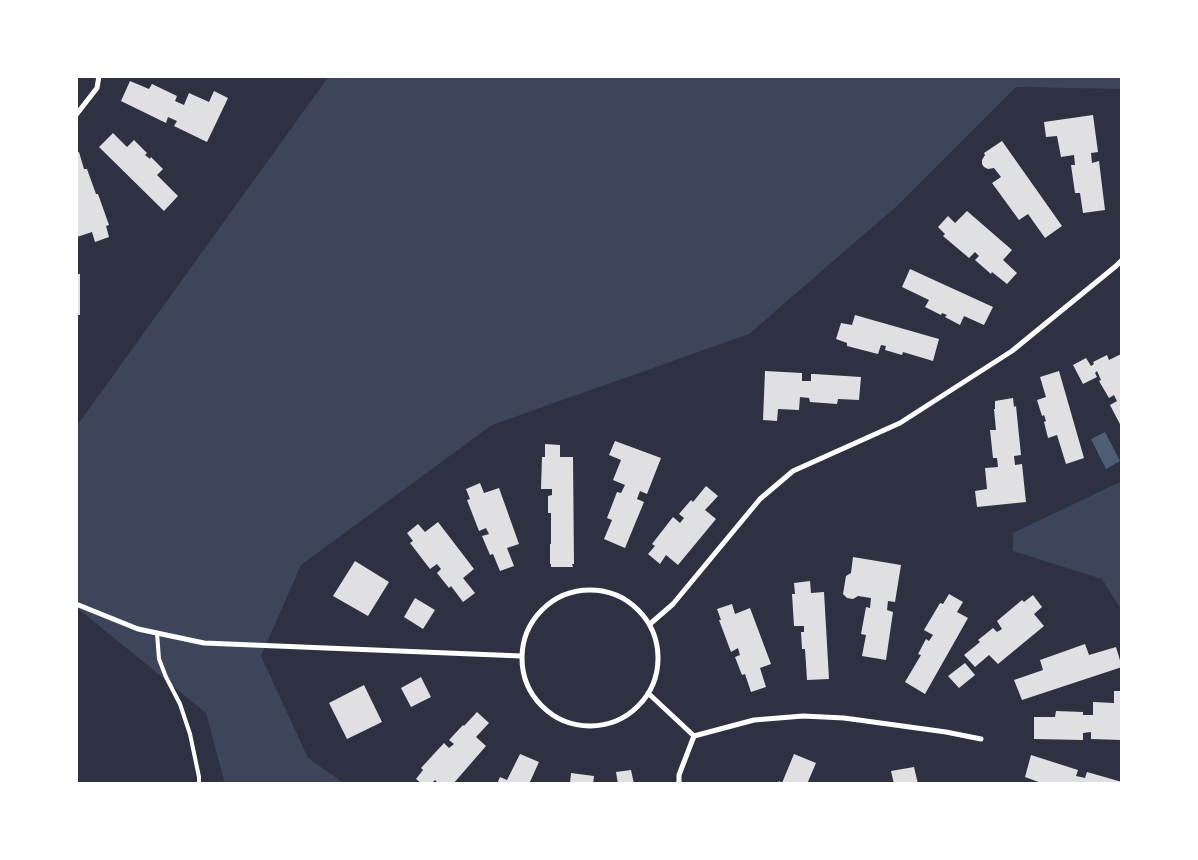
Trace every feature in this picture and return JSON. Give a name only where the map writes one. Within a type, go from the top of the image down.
[{"type":"street","points":[[76,115],[97,88],[99,76]]},
{"type":"street","points":[[650,624],[673,604],[760,499],[793,471],[900,423],[1012,351],[1122,260]]},
{"type":"street","points":[[603,590],[630,602],[650,624],[658,647],[657,671],[648,693],[632,712],[609,724],[583,726],[559,719],[539,703],[525,682],[521,656],[528,628],[547,604],[573,591],[603,590]]},
{"type":"street","points":[[76,604],[138,629],[204,643],[521,656]]},
{"type":"street","points":[[648,693],[694,736]]},
{"type":"street","points":[[694,736],[754,720],[803,716],[844,718],[946,732],[981,739]]},
{"type":"street","points":[[679,784],[679,775],[694,736]]},
{"type":"lane","points":[[157,633],[160,658],[166,677],[180,704],[190,734],[200,784]]},
{"type":"shaded area","points":[[329,76],[1122,76],[1122,89],[1016,87],[898,205],[749,334],[492,425],[301,565],[261,656],[308,758],[345,784],[225,784],[206,713],[76,607],[76,427]]},
{"type":"shaded area","points":[[1105,432],[1120,461],[1106,469],[1091,439]]},
{"type":"shaded area","points":[[1122,481],[1122,611],[1102,579],[1013,551],[1013,533]]},
{"type":"building","points":[[130,81],[149,89],[152,84],[177,96],[175,101],[184,105],[189,93],[209,102],[214,91],[228,98],[207,142],[174,126],[177,121],[168,117],[166,123],[121,101]]},
{"type":"building","points":[[1093,115],[1098,152],[1091,153],[1092,163],[1099,161],[1105,210],[1083,213],[1080,193],[1075,193],[1071,165],[1075,165],[1074,155],[1061,157],[1057,136],[1046,137],[1044,122]]},
{"type":"building","points":[[113,133],[127,147],[134,140],[147,153],[145,155],[150,159],[151,157],[163,169],[157,175],[178,196],[164,211],[99,147]]},
{"type":"building","points":[[1002,141],[1062,226],[1045,238],[1028,214],[1019,220],[992,183],[1001,177],[994,168],[988,169],[982,164],[984,153]]},
{"type":"building","points":[[79,152],[84,169],[87,169],[109,225],[106,226],[109,237],[95,242],[92,232],[77,237],[76,234],[76,153]]},
{"type":"building","points":[[967,211],[1012,250],[1003,260],[1017,273],[1007,284],[992,272],[991,274],[975,260],[979,256],[975,252],[969,258],[943,236],[945,234],[938,227],[948,216],[955,223]]},
{"type":"building","points":[[910,269],[993,307],[984,325],[964,316],[960,325],[945,317],[947,315],[942,313],[941,315],[925,307],[929,300],[902,287]]},
{"type":"building","points":[[76,274],[80,274],[80,315],[76,315]]},
{"type":"building","points":[[855,315],[939,339],[933,361],[903,352],[902,355],[885,350],[886,346],[881,345],[878,354],[847,346],[847,343],[836,339],[841,323],[852,325]]},
{"type":"building","points":[[1121,354],[1122,428],[1110,405],[1117,401],[1114,395],[1109,398],[1099,381],[1101,380],[1097,371],[1095,373],[1097,377],[1083,384],[1073,365],[1086,358],[1091,366],[1094,364],[1093,362],[1107,355],[1109,360]]},
{"type":"building","points":[[765,371],[802,373],[802,381],[811,381],[811,374],[861,377],[859,400],[838,399],[837,404],[810,402],[809,398],[800,397],[799,410],[778,409],[777,421],[763,420]]},
{"type":"building","points":[[1059,371],[1084,458],[1066,464],[1057,435],[1048,438],[1044,422],[1046,421],[1044,415],[1042,416],[1037,400],[1046,397],[1040,377]]},
{"type":"building","points":[[1013,398],[1014,407],[1016,406],[1021,455],[1014,456],[1015,465],[1022,464],[1026,502],[977,507],[975,491],[987,489],[985,468],[998,467],[997,458],[993,458],[990,430],[996,430],[995,401]]},
{"type":"building","points":[[615,441],[661,458],[647,494],[640,491],[637,499],[644,502],[625,548],[604,539],[612,520],[607,518],[617,492],[621,493],[625,485],[613,480],[621,460],[609,455]]},
{"type":"building","points":[[545,444],[560,445],[560,457],[573,457],[573,567],[551,567],[550,564],[551,513],[548,513],[548,496],[552,495],[552,489],[541,489],[542,457],[545,457]]},
{"type":"building","points":[[480,483],[484,493],[499,488],[519,544],[507,548],[514,566],[500,571],[493,554],[490,555],[482,536],[489,534],[486,528],[479,531],[467,500],[470,499],[466,489]]},
{"type":"building","points":[[706,486],[718,496],[705,510],[716,519],[678,565],[666,555],[660,564],[648,554],[655,546],[652,544],[673,517],[680,523],[684,518],[679,514],[691,500],[693,502]]},
{"type":"building","points":[[438,522],[474,569],[463,578],[475,593],[463,602],[451,586],[449,588],[437,573],[441,569],[437,564],[430,569],[410,543],[413,541],[407,533],[418,524],[425,532]]},
{"type":"building","points":[[853,557],[901,565],[895,602],[888,601],[887,610],[893,612],[886,660],[862,656],[866,635],[861,634],[866,607],[870,608],[871,598],[858,596],[853,599],[847,598],[843,594],[846,576],[851,573]]},
{"type":"building","points":[[355,561],[389,582],[368,616],[333,596]]},
{"type":"building","points":[[810,581],[811,593],[824,592],[829,679],[807,680],[805,649],[802,649],[801,632],[804,632],[804,626],[794,626],[792,594],[795,594],[794,583]]},
{"type":"building","points":[[949,594],[963,602],[957,612],[968,618],[925,694],[905,682],[921,655],[918,654],[926,639],[929,641],[933,635],[924,630],[940,603],[943,604]]},
{"type":"building","points":[[1033,595],[1042,607],[1034,614],[1044,626],[998,664],[989,655],[975,667],[964,655],[993,628],[997,632],[1002,629],[997,621],[1022,600],[1024,602]]},
{"type":"building","points":[[415,598],[435,610],[423,629],[404,617]]},
{"type":"building","points":[[732,604],[735,614],[750,608],[771,664],[760,668],[766,687],[751,692],[745,674],[742,675],[735,657],[740,655],[738,648],[731,652],[719,620],[721,620],[717,609]]},
{"type":"building","points":[[1085,644],[1089,655],[1116,647],[1122,667],[1022,700],[1014,680],[1043,670],[1040,660]]},
{"type":"building","points":[[965,663],[975,675],[959,688],[948,676]]},
{"type":"building","points":[[421,677],[431,697],[411,707],[401,688]]},
{"type":"building","points":[[364,685],[382,722],[347,739],[329,703]]},
{"type":"building","points":[[1114,691],[1122,691],[1122,740],[1091,739],[1091,732],[1083,733],[1083,740],[1034,739],[1034,717],[1055,717],[1056,711],[1083,712],[1083,715],[1093,715],[1093,702],[1114,703]]},
{"type":"building","points":[[477,712],[489,723],[476,737],[486,746],[453,784],[439,784],[435,780],[431,784],[422,784],[416,779],[423,770],[421,768],[444,743],[449,748],[454,744],[449,740]]},
{"type":"building","points":[[520,754],[539,762],[529,784],[497,784],[500,777],[507,780]]},
{"type":"building","points":[[794,754],[816,763],[807,784],[778,784],[779,781],[782,783]]},
{"type":"building","points":[[1031,755],[1078,770],[1076,776],[1085,778],[1087,772],[1122,782],[1122,784],[1044,784],[1025,777]]},
{"type":"building","points":[[914,767],[918,784],[894,784],[891,771]]},
{"type":"building","points":[[631,770],[634,784],[618,784],[616,772]]},
{"type":"building","points":[[571,773],[594,776],[593,784],[570,784]]}]
